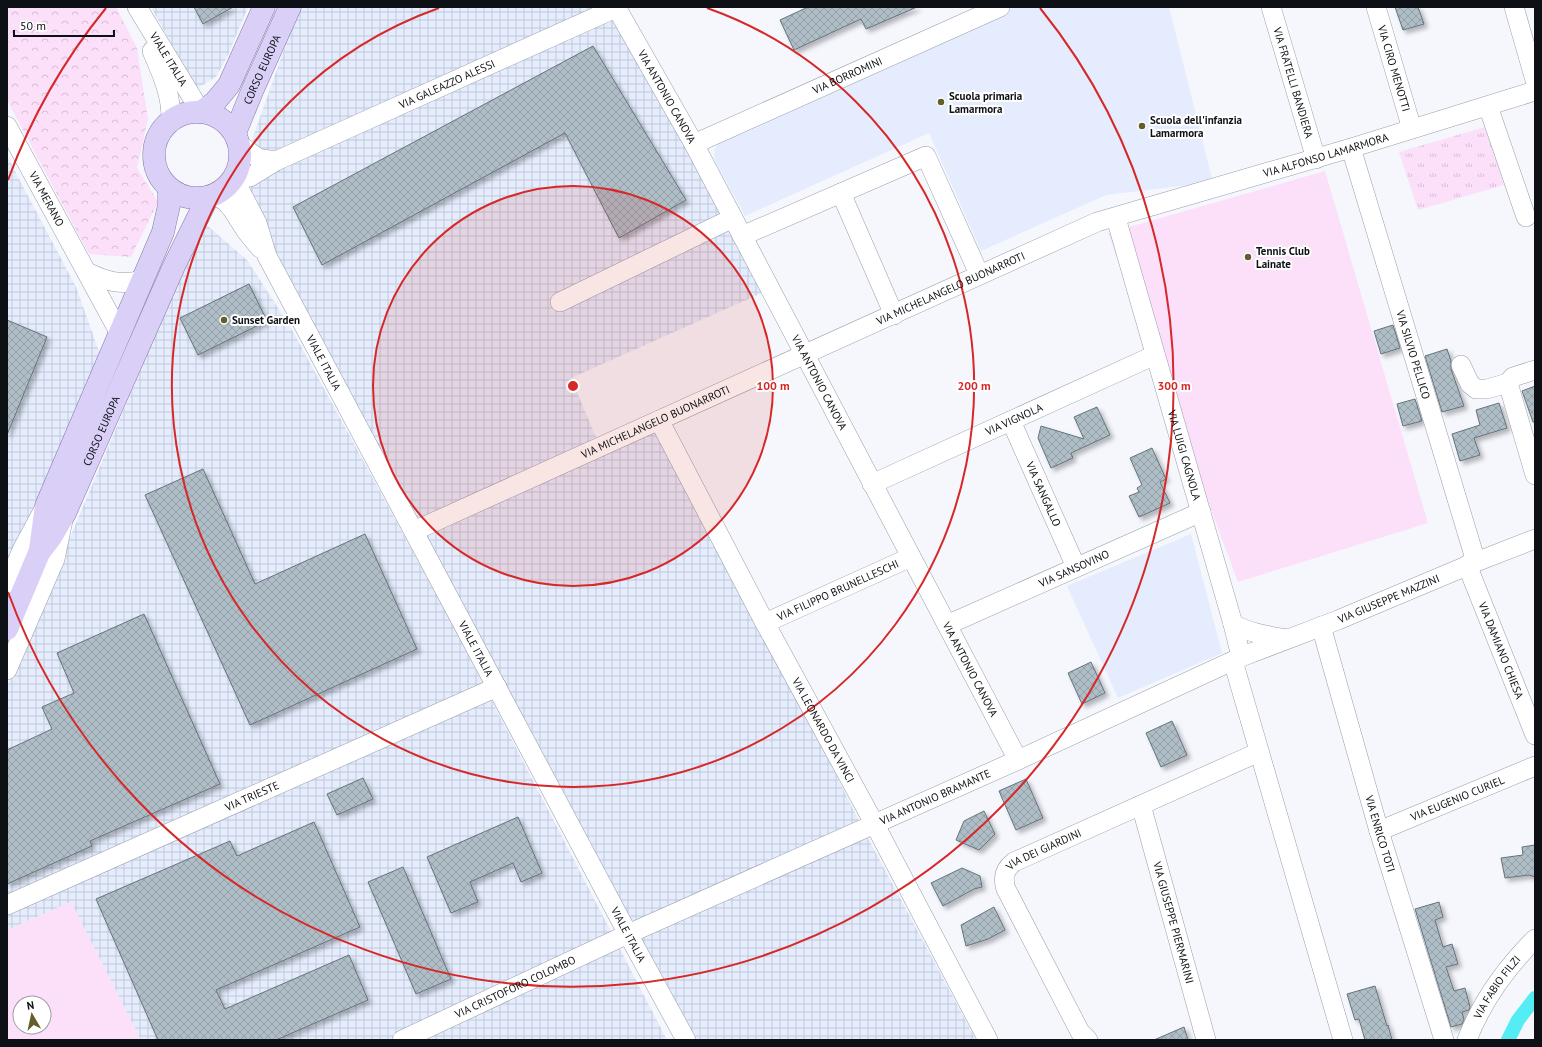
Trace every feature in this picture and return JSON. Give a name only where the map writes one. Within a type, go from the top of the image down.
[{"type":"main road","points":[[201,112],[215,102],[229,85],[264,7]]},
{"type":"main road","name":"CORSO EUROPA","points":[[237,139],[253,89],[290,7]]},
{"type":"main road","points":[[191,112],[201,112],[206,112],[217,116],[227,124],[237,139],[240,156],[238,169],[234,178],[224,189],[211,196],[198,198],[178,194],[169,188],[161,178],[156,167],[154,154],[156,142],[162,130],[171,121],[180,115],[191,112]]},
{"type":"main road","name":"CORSO EUROPA","points":[[55,510],[119,332],[163,232],[169,205],[169,188]]},
{"type":"main road","name":"CORSO EUROPA","points":[[55,510],[174,266],[211,196]]},
{"type":"main road","points":[[7,629],[39,553],[55,510]]},
{"type":"street","name":"VIALE ITALIA","points":[[136,7],[201,112]]},
{"type":"street","name":"VIALE ITALIA","points":[[136,7],[165,83],[172,109],[171,121]]},
{"type":"street","name":"VIA ANTONIO CANOVA","points":[[617,7],[694,144],[1018,760]]},
{"type":"street","name":"VIA GALEAZZO ALESSI","points":[[234,178],[250,177],[276,161],[617,7]]},
{"type":"street","name":"VIA BORROMINI","points":[[694,144],[1000,7]]},
{"type":"street","name":"VIA FRATELLI BANDIERA","points":[[1271,7],[1316,159]]},
{"type":"street","name":"VIA CIRO MENOTTI","points":[[1376,7],[1412,129]]},
{"type":"street","points":[[1514,7],[1535,80]]},
{"type":"street","name":"VIA ALFONSO LAMARMORA","points":[[1116,218],[1316,159],[1535,91]]},
{"type":"street","points":[[1488,106],[1526,217]]},
{"type":"street","name":"VIA MERANO","points":[[7,126],[119,332]]},
{"type":"street","points":[[237,139],[258,158],[276,161]]},
{"type":"street","name":"VIA SILVIO PELLICO","points":[[1351,148],[1472,563]]},
{"type":"street","points":[[742,236],[926,156],[975,265]]},
{"type":"street","name":"VIALE ITALIA","points":[[234,178],[257,223],[267,256],[686,1040]]},
{"type":"street","points":[[841,193],[894,315]]},
{"type":"street","name":"VIALE ITALIA","points":[[211,196],[225,201],[246,231],[267,256]]},
{"type":"street","points":[[560,302],[733,218]]},
{"type":"street","name":"VIA MICHELANGELO BUONARROTI","points":[[414,531],[1097,222],[1116,218]]},
{"type":"street","name":"VIA LUIGI CAGNOLA","points":[[1116,218],[1233,624],[1237,659],[1259,752],[1343,1040]]},
{"type":"street","points":[[87,272],[113,282],[125,283],[141,280]]},
{"type":"street","name":"VIA VIGNOLA","points":[[872,484],[1155,355]]},
{"type":"street","points":[[1461,365],[1470,384],[1476,389],[1487,389],[1508,383],[1513,377],[1535,370]]},
{"type":"street","points":[[1508,383],[1535,475]]},
{"type":"street","name":"VIA LEONARDO DA VINCI","points":[[659,420],[988,1040]]},
{"type":"street","name":"VIA SANGALLO","points":[[1011,421],[1076,567]]},
{"type":"street","name":"CORSO EUROPA","points":[[7,584],[23,548],[55,510]]},
{"type":"street","name":"CORSO EUROPA","points":[[7,670],[55,559],[55,510]]},
{"type":"street","name":"VIA SANSOVINO","points":[[947,625],[1201,512]]},
{"type":"street","name":"VIA GIUSEPPE MAZZINI","points":[[1237,659],[1321,626],[1472,563],[1535,539]]},
{"type":"street","name":"VIA FILIPPO BRUNELLESCHI","points":[[766,623],[911,557]]},
{"type":"street","name":"VIA DAMIANO CHIESA","points":[[1472,563],[1535,735]]},
{"type":"street","points":[[1233,624],[1263,636],[1288,639]]},
{"type":"street","name":"VIA ENRICO TOTI","points":[[1321,626],[1379,831],[1444,1040]]},
{"type":"street","name":"VIA ANTONIO BRAMANTE","points":[[628,934],[1018,760],[1237,659]]},
{"type":"street","name":"VIA TRIESTE","points":[[7,905],[497,687]]},
{"type":"street","name":"VIA DEI GIARDINI","points":[[1088,1040],[1080,1032],[1010,896],[1004,883],[1004,876],[1007,868],[1014,862],[1259,752]]},
{"type":"street","name":"VIA EUGENIO CURIEL","points":[[1379,831],[1535,766]]},
{"type":"street","name":"VIA GIUSEPPE PIERMARINI","points":[[1141,805],[1206,1040]]},
{"type":"street","name":"VIA CRISTOFORO COLOMBO","points":[[402,1040],[628,934]]},
{"type":"street","name":"VIA FABIO FILZI","points":[[1467,1040],[1483,1005],[1500,978],[1535,939]]},
{"type":"shaded area","points":[[151,7],[248,7],[228,55],[216,77],[196,89]]},
{"type":"shaded area","points":[[299,7],[621,7],[766,291],[571,378],[603,454],[655,429],[761,623],[862,827],[976,1040],[690,1040],[305,307],[250,206],[253,137]]},
{"type":"shaded area","name":"Scuola primaria Lamarmora","points":[[1014,7],[1169,7],[1213,182],[1106,195],[981,251],[929,133],[745,216],[715,161],[714,150],[721,140]]},
{"type":"shaded area","points":[[7,156],[76,287],[100,354],[7,572]]},
{"type":"shaded area","points":[[203,222],[247,260],[291,328],[450,620],[667,1040],[141,1040],[71,902],[7,930],[7,687]]},
{"type":"shaded area","points":[[1191,534],[1222,653],[1118,698],[1067,586]]},
{"type":"green space","points":[[7,7],[116,7],[137,48],[148,119],[137,168],[158,202],[131,257],[89,254],[7,100]]},
{"type":"green space","points":[[1485,127],[1504,185],[1418,210],[1399,152]]},
{"type":"green space","points":[[1325,171],[1428,523],[1238,582],[1108,233]]},
{"type":"green space","points":[[71,902],[141,1040],[7,1040],[7,930]]},
{"type":"building","points":[[194,7],[233,7],[203,24]]},
{"type":"building","points":[[808,7],[917,7],[866,29],[861,19],[794,50],[780,20]]},
{"type":"building","points":[[1395,7],[1418,7],[1424,24],[1403,30]]},
{"type":"building","points":[[593,46],[686,200],[619,238],[565,133],[322,265],[293,207]]},
{"type":"building","points":[[249,284],[267,321],[198,355],[180,318]]},
{"type":"building","points":[[7,320],[47,337],[7,435]]},
{"type":"building","points":[[1393,325],[1400,348],[1381,354],[1374,331]]},
{"type":"building","points":[[1447,349],[1451,361],[1451,369],[1464,406],[1442,412],[1425,356]]},
{"type":"building","points":[[1535,386],[1535,422],[1533,422],[1522,391]]},
{"type":"building","points":[[1415,399],[1422,421],[1403,426],[1397,404]]},
{"type":"building","points":[[1499,403],[1507,428],[1474,438],[1480,455],[1460,461],[1452,434],[1480,425],[1476,410]]},
{"type":"building","points":[[1097,407],[1110,435],[1071,453],[1073,458],[1051,468],[1038,438],[1041,426],[1084,439],[1074,417]]},
{"type":"building","points":[[1152,448],[1166,479],[1160,482],[1170,503],[1139,517],[1129,496],[1139,492],[1137,488],[1142,485],[1130,458]]},
{"type":"building","points":[[203,469],[255,584],[365,534],[417,649],[250,725],[145,495]]},
{"type":"building","points":[[144,614],[220,784],[90,841],[92,846],[7,884],[7,750],[52,729],[42,707],[74,693],[57,653]]},
{"type":"building","points":[[1091,662],[1105,693],[1082,704],[1068,673]]},
{"type":"building","points":[[1172,721],[1187,755],[1161,767],[1146,733]]},
{"type":"building","points":[[363,778],[373,799],[337,815],[327,794]]},
{"type":"building","points":[[1026,779],[1043,818],[1016,830],[999,791]]},
{"type":"building","points":[[984,811],[995,834],[979,850],[956,840],[964,821]]},
{"type":"building","points":[[518,817],[542,873],[521,882],[513,863],[470,882],[478,902],[451,913],[427,857]]},
{"type":"building","points":[[314,822],[360,927],[216,990],[225,1009],[349,955],[368,1000],[276,1040],[158,1040],[96,899],[230,841],[237,856]]},
{"type":"building","points":[[1535,845],[1535,877],[1529,875],[1505,878],[1501,858],[1523,855],[1522,847]]},
{"type":"building","points":[[403,867],[451,979],[416,994],[368,882]]},
{"type":"building","points":[[962,868],[980,876],[982,887],[974,889],[943,906],[931,883]]},
{"type":"building","points":[[1439,902],[1443,917],[1435,920],[1443,947],[1452,944],[1458,964],[1446,967],[1454,991],[1465,988],[1470,1007],[1469,1010],[1462,1012],[1464,1019],[1462,1024],[1451,1027],[1415,909]]},
{"type":"building","points":[[994,907],[1005,930],[988,939],[966,946],[961,925]]},
{"type":"building","points":[[1375,986],[1392,1040],[1365,1040],[1359,1019],[1355,1020],[1347,994]]},
{"type":"building","points":[[1184,1027],[1188,1040],[1154,1040]]},
{"type":"waterway","points":[[1508,1040],[1518,1020],[1535,998]]},
{"type":"place","name":"Scuola primaria Lamarmora","points":[[941,102]]},
{"type":"place","name":"Scuola dell'infanzia Lamarmora","points":[[1142,126]]},
{"type":"place","name":"Tennis Club Lainate","points":[[1248,257]]},
{"type":"place","name":"Sunset Garden","points":[[224,320]]}]
